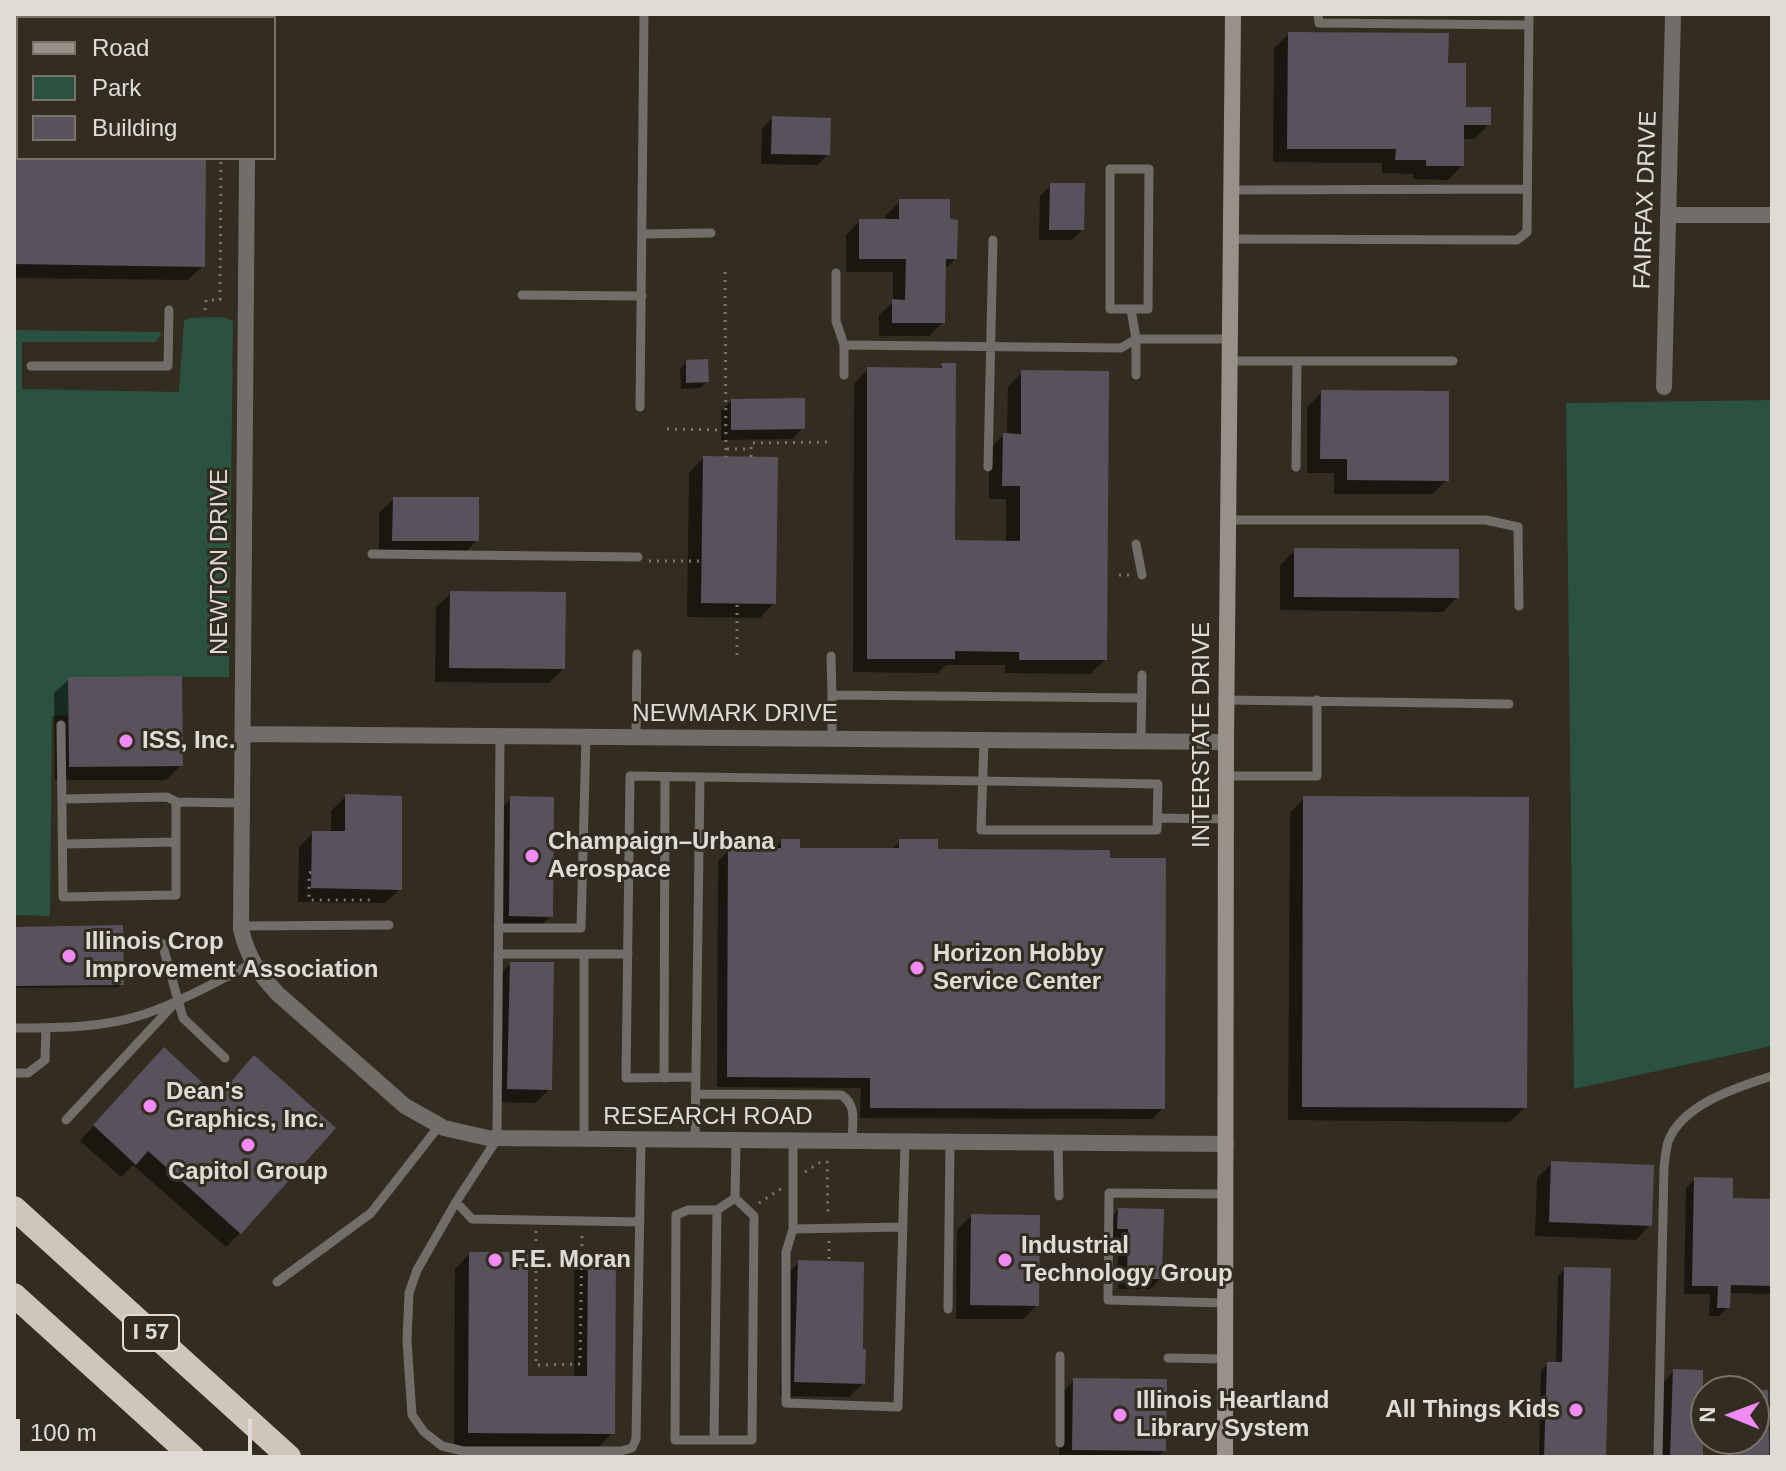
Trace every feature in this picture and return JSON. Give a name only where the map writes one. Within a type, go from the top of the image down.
[{"type":"highway","name":"I 57","points":[[14,1208],[289,1457]]},
{"type":"highway","name":"I 57","points":[[14,1295],[193,1457]]},
{"type":"main road","name":"INTERSTATE DRIVE","points":[[1225,1457],[1226,742],[1233,14]]},
{"type":"street","name":"FAIRFAX DRIVE","points":[[1664,387],[1673,14]]},
{"type":"street","name":"NEWTON DRIVE","points":[[247,160],[242,926],[244,943],[253,963]]},
{"type":"street","points":[[1670,215],[1772,215]]},
{"type":"street","name":"NEWMARK DRIVE","points":[[243,734],[1226,742]]},
{"type":"street","name":"RESEARCH ROAD","points":[[253,963],[278,994],[405,1106],[439,1126],[467,1135],[497,1139],[1226,1144]]},
{"type":"lane","points":[[640,407],[644,14]]},
{"type":"lane","points":[[1318,14],[1319,23],[1529,25]]},
{"type":"lane","points":[[1231,239],[1517,240],[1527,232],[1529,14]]},
{"type":"lane","points":[[1110,169],[1149,169],[1148,309],[1131,309],[1110,309],[1110,169]]},
{"type":"lane","points":[[1232,190],[1527,189]]},
{"type":"lane","points":[[643,234],[711,233]]},
{"type":"lane","points":[[988,467],[993,240]]},
{"type":"lane","points":[[836,273],[836,321],[844,345],[844,375]]},
{"type":"lane","points":[[522,295],[642,296]]},
{"type":"lane","points":[[1131,309],[1136,339],[1136,375]]},
{"type":"lane","points":[[31,366],[168,366],[169,310]]},
{"type":"lane","points":[[844,345],[1121,348],[1136,339],[1230,339]]},
{"type":"lane","points":[[1230,361],[1453,361]]},
{"type":"lane","points":[[1296,467],[1297,361]]},
{"type":"lane","points":[[1228,520],[1486,520],[1518,527],[1519,606]]},
{"type":"lane","points":[[1136,544],[1142,575]]},
{"type":"lane","points":[[372,554],[638,558]]},
{"type":"lane","points":[[636,737],[637,654]]},
{"type":"lane","points":[[831,656],[832,739]]},
{"type":"lane","points":[[1141,741],[1142,675]]},
{"type":"lane","points":[[832,695],[1142,698]]},
{"type":"lane","points":[[1227,700],[1509,704]]},
{"type":"lane","points":[[1226,776],[1317,776],[1317,700]]},
{"type":"lane","points":[[61,725],[63,897],[176,895],[177,802]]},
{"type":"lane","points":[[500,737],[497,1139],[417,1270],[409,1293],[408,1373],[412,1415],[424,1432],[442,1446],[463,1451],[621,1451],[632,1448],[636,1439],[641,1140]]},
{"type":"lane","points":[[498,928],[581,928],[586,737]]},
{"type":"lane","points":[[696,1077],[626,1078],[630,776],[665,777],[983,781],[1158,784],[1157,830],[981,830],[983,781],[984,740]]},
{"type":"lane","points":[[664,1078],[665,777]]},
{"type":"lane","points":[[695,1141],[700,777]]},
{"type":"lane","points":[[62,799],[167,797],[177,802],[242,803]]},
{"type":"lane","points":[[1157,818],[1226,819]]},
{"type":"lane","points":[[63,844],[176,842]]},
{"type":"lane","points":[[242,926],[389,925]]},
{"type":"lane","points":[[162,943],[183,1018],[225,1058]]},
{"type":"lane","points":[[498,954],[628,954]]},
{"type":"lane","points":[[584,954],[584,1140]]},
{"type":"lane","points":[[14,1028],[98,1024],[143,1014],[253,963]]},
{"type":"lane","points":[[66,1120],[177,1000]]},
{"type":"lane","points":[[14,1073],[28,1073],[45,1060],[46,1028]]},
{"type":"lane","points":[[1658,1457],[1664,1167],[1668,1142],[1679,1124],[1696,1109],[1772,1076]]},
{"type":"lane","points":[[696,1094],[841,1095],[850,1100],[852,1106],[852,1142]]},
{"type":"lane","points":[[277,1282],[371,1213],[439,1126]]},
{"type":"lane","points":[[735,1198],[717,1210],[681,1211],[676,1215],[675,1440],[752,1440],[754,1216],[735,1198],[736,1141]]},
{"type":"lane","points":[[793,1141],[793,1229],[786,1252],[786,1403],[898,1407],[905,1142]]},
{"type":"lane","points":[[948,1309],[950,1143]]},
{"type":"lane","points":[[1058,1143],[1059,1196]]},
{"type":"lane","points":[[1225,1303],[1108,1300],[1109,1193],[1226,1194]]},
{"type":"lane","points":[[456,1202],[472,1219],[640,1222]]},
{"type":"lane","points":[[714,1440],[717,1210]]},
{"type":"lane","points":[[793,1229],[903,1227]]},
{"type":"lane","points":[[1060,1356],[1060,1443]]},
{"type":"lane","points":[[1168,1358],[1225,1359]]},
{"type":"path","points":[[205,310],[206,300],[220,300],[221,160]]},
{"type":"path","points":[[725,272],[726,457]]},
{"type":"path","points":[[667,429],[725,430]]},
{"type":"path","points":[[751,457],[751,443],[830,442]]},
{"type":"path","points":[[727,449],[751,449]]},
{"type":"path","points":[[638,558],[701,561]]},
{"type":"path","points":[[737,604],[737,655]]},
{"type":"path","points":[[311,872],[309,900],[375,900]]},
{"type":"path","points":[[827,1155],[829,1261]]},
{"type":"path","points":[[748,1211],[819,1163],[827,1162]]},
{"type":"path","points":[[536,1221],[536,1365],[580,1364],[582,1221]]},
{"type":"green space","points":[[223,317],[233,321],[229,677],[68,677],[68,715],[52,716],[50,916],[14,915],[14,330],[160,332],[161,335],[155,342],[22,342],[22,389],[179,392],[184,321],[189,318]]},
{"type":"green space","points":[[1772,400],[1772,1046],[1574,1089],[1566,403]]},
{"type":"building","points":[[1288,32],[1449,33],[1448,63],[1466,63],[1466,107],[1491,107],[1491,125],[1464,125],[1464,166],[1426,166],[1426,160],[1395,160],[1396,149],[1287,149]]},
{"type":"building","points":[[772,116],[831,118],[830,155],[771,154]]},
{"type":"building","points":[[14,158],[206,160],[205,267],[14,264]]},
{"type":"building","points":[[1050,183],[1085,183],[1084,230],[1049,230]]},
{"type":"building","points":[[899,199],[950,199],[950,219],[958,220],[957,259],[946,259],[945,323],[892,323],[892,299],[905,300],[906,259],[859,259],[859,219],[899,219]]},
{"type":"building","points":[[708,359],[709,382],[686,383],[686,360]]},
{"type":"building","points":[[941,363],[956,363],[955,540],[1020,541],[1020,486],[1002,486],[1003,433],[1021,434],[1021,370],[1109,371],[1107,660],[1019,660],[1019,652],[955,651],[955,659],[867,659],[867,367],[942,368]]},
{"type":"building","points":[[1321,390],[1449,391],[1449,481],[1347,480],[1347,459],[1320,459]]},
{"type":"building","points":[[805,398],[805,429],[731,430],[731,399]]},
{"type":"building","points":[[703,456],[778,457],[776,604],[701,603]]},
{"type":"building","points":[[393,497],[479,497],[479,541],[392,541]]},
{"type":"building","points":[[1294,548],[1459,549],[1459,598],[1294,597]]},
{"type":"building","points":[[450,591],[566,592],[565,669],[449,668]]},
{"type":"building","name":"ISS, Inc.","points":[[182,676],[183,766],[69,767],[68,677]]},
{"type":"building","points":[[345,794],[402,796],[402,890],[311,888],[312,831],[345,831]]},
{"type":"building","name":"Champaign–Urbana Aerospace","points":[[510,796],[554,797],[553,917],[509,916]]},
{"type":"building","points":[[1303,796],[1529,797],[1527,1108],[1302,1107]]},
{"type":"building","name":"Horizon Hobby Service Center","points":[[781,839],[800,839],[800,848],[899,848],[899,839],[938,839],[938,849],[1110,850],[1110,858],[1166,858],[1165,1109],[870,1108],[870,1078],[727,1077],[728,848],[781,848]]},
{"type":"building","name":"Illinois Crop Improvement Association","points":[[123,925],[124,985],[14,986],[14,927]]},
{"type":"building","points":[[510,962],[554,962],[552,1090],[507,1089]]},
{"type":"building","name":"Capitol Group","points":[[164,1047],[218,1097],[254,1055],[336,1128],[241,1234],[148,1151],[136,1165],[93,1125]]},
{"type":"building","points":[[1551,1161],[1654,1165],[1652,1226],[1549,1222]]},
{"type":"building","points":[[1694,1177],[1733,1178],[1733,1198],[1772,1199],[1772,1286],[1731,1285],[1730,1308],[1717,1308],[1718,1286],[1692,1286]]},
{"type":"building","points":[[1118,1208],[1164,1209],[1162,1279],[1127,1279],[1128,1229],[1117,1229]]},
{"type":"building","name":"Industrial Technology Group","points":[[971,1214],[1040,1215],[1039,1306],[970,1305]]},
{"type":"building","points":[[469,1252],[528,1252],[528,1376],[587,1376],[588,1253],[616,1253],[615,1434],[468,1433]]},
{"type":"building","points":[[798,1260],[864,1262],[865,1384],[794,1382]]},
{"type":"building","points":[[1564,1267],[1611,1268],[1606,1457],[1544,1457],[1547,1362],[1562,1362]]},
{"type":"building","points":[[1673,1369],[1703,1370],[1703,1375],[1690,1375],[1690,1455],[1703,1457],[1670,1457]]},
{"type":"building","name":"Illinois Heartland Library System","points":[[1073,1378],[1167,1379],[1166,1451],[1072,1450]]},
{"type":"building","points":[[1735,1455],[1769,1455],[1769,1457]]},
{"type":"place","name":"ISS, Inc.","points":[[126,741]]},
{"type":"place","name":"Champaign–Urbana Aerospace","points":[[532,856]]},
{"type":"place","name":"Illinois Crop Improvement Association","points":[[69,956]]},
{"type":"place","name":"Horizon Hobby Service Center","points":[[917,968]]},
{"type":"place","name":"Dean's Graphics, Inc.","points":[[150,1106]]},
{"type":"place","name":"Capitol Group","points":[[248,1145]]},
{"type":"place","name":"F.E. Moran","points":[[495,1260]]},
{"type":"place","name":"Industrial Technology Group","points":[[1005,1260]]},
{"type":"place","name":"All Things Kids","points":[[1576,1410]]},
{"type":"place","name":"Illinois Heartland Library System","points":[[1120,1415]]}]
